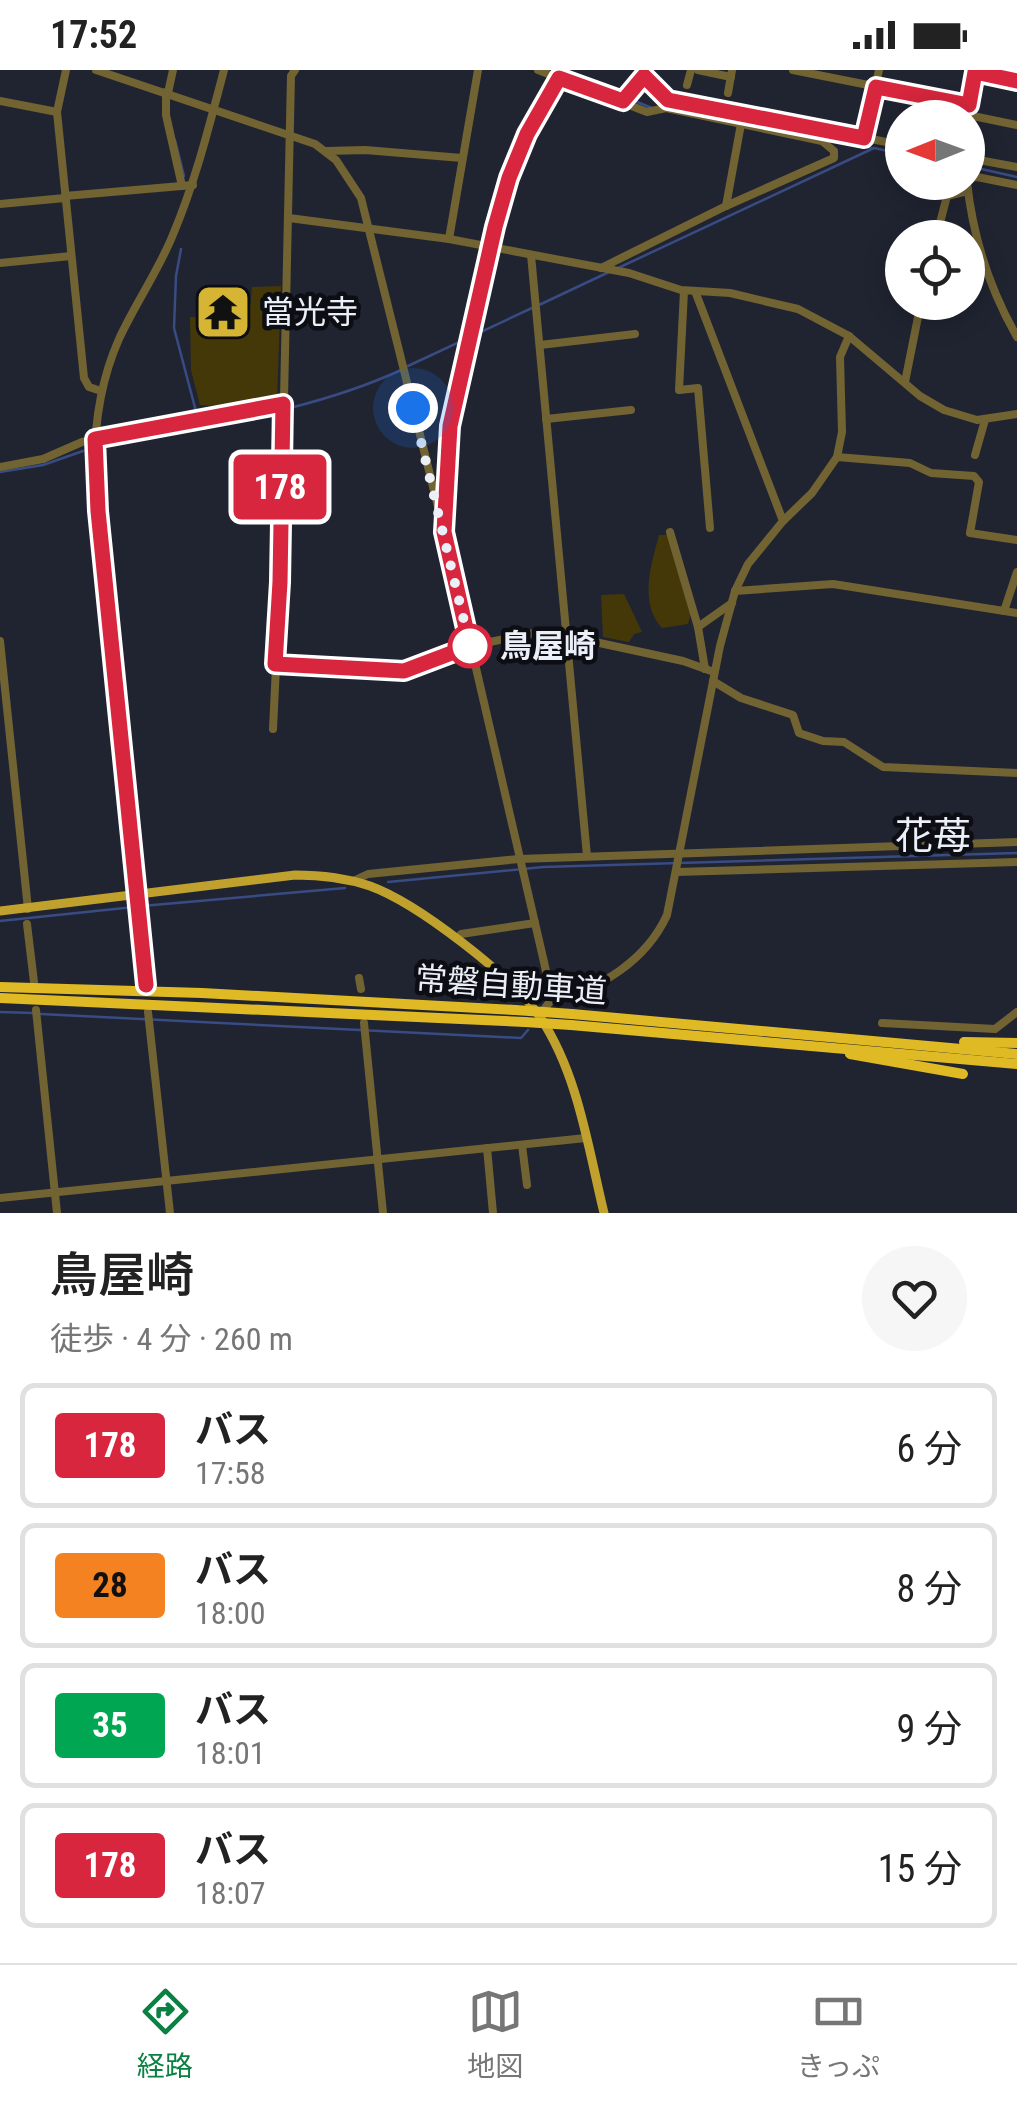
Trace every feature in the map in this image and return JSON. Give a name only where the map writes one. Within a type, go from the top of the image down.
[{"type":"highway","name":"常磐自動車道","points":[[0,987],[202,993],[515,1010],[730,1037],[1017,1064]]},
{"type":"highway","name":"常磐自動車道","points":[[0,998],[526,1022],[571,1019],[858,1038],[1017,1054]]},
{"type":"highway","points":[[730,1037],[962,1074]]},
{"type":"highway","points":[[858,1038],[1017,1043]]},
{"type":"main road","points":[[0,912],[295,874],[354,881],[396,898],[457,939],[539,1015],[562,1061],[604,1213]]},
{"type":"street","points":[[66,70],[58,112],[84,378],[89,387],[101,391]]},
{"type":"street","points":[[96,70],[292,134],[327,151],[349,176],[361,198],[444,532],[552,1000]]},
{"type":"street","points":[[173,70],[166,115],[182,184]]},
{"type":"street","points":[[146,985],[95,480],[95,439],[101,391],[117,343],[170,242],[193,185],[224,70]]},
{"type":"street","points":[[449,239],[478,70]]},
{"type":"street","points":[[538,70],[561,74],[625,98],[647,112],[666,108],[831,146],[834,158],[726,206],[602,269]]},
{"type":"street","points":[[687,85],[695,70],[731,73],[728,93]]},
{"type":"street","points":[[793,70],[920,100]]},
{"type":"street","points":[[864,138],[880,70]]},
{"type":"street","points":[[970,100],[975,71],[1017,81]]},
{"type":"street","points":[[273,730],[293,73]]},
{"type":"street","points":[[625,98],[646,73],[668,100],[885,142]]},
{"type":"street","points":[[444,532],[450,426],[491,247],[521,148],[561,74]]},
{"type":"street","points":[[0,101],[58,112]]},
{"type":"street","points":[[985,118],[1017,125]]},
{"type":"street","points":[[726,206],[741,124]]},
{"type":"street","points":[[327,151],[462,158]]},
{"type":"street","points":[[985,161],[1017,167]]},
{"type":"street","points":[[985,178],[1017,185]]},
{"type":"street","points":[[0,204],[193,185]]},
{"type":"street","points":[[970,200],[990,286],[1017,337]]},
{"type":"street","points":[[289,218],[449,239],[619,272],[684,291],[730,292],[798,308],[849,336],[944,410],[967,419],[985,420],[1017,414]]},
{"type":"street","points":[[531,255],[587,856]]},
{"type":"street","points":[[0,263],[71,256]]},
{"type":"street","points":[[684,291],[679,390],[698,388],[710,528]]},
{"type":"street","points":[[696,292],[783,521]]},
{"type":"street","points":[[905,382],[917,320]]},
{"type":"street","points":[[540,345],[635,334]]},
{"type":"street","points":[[539,1015],[552,1000],[573,994],[640,957],[667,914],[711,674],[735,591],[748,564],[783,521],[812,494],[837,457],[842,432],[840,358],[849,336]]},
{"type":"street","points":[[0,467],[43,459],[95,439],[283,407]]},
{"type":"street","points":[[546,418],[631,410]]},
{"type":"street","points":[[975,455],[985,420]]},
{"type":"street","points":[[837,457],[910,463],[931,473],[974,476],[980,482],[970,532],[1017,540]]},
{"type":"street","points":[[670,532],[711,674]]},
{"type":"street","points":[[1004,612],[1017,572]]},
{"type":"street","points":[[735,591],[833,584],[1017,613]]},
{"type":"street","points":[[698,626],[732,603]]},
{"type":"street","points":[[275,664],[404,671],[470,646],[518,635],[544,631],[566,634],[684,662],[711,674],[741,698],[793,715],[799,733],[823,741],[844,742],[883,767],[1017,773]]},
{"type":"street","points":[[0,641],[28,908]]},
{"type":"street","points":[[354,881],[368,874],[587,856],[1017,842]]},
{"type":"street","points":[[676,872],[1017,862]]},
{"type":"street","points":[[27,924],[34,982]]},
{"type":"street","points":[[457,939],[461,934],[535,924]]},
{"type":"street","points":[[359,978],[360,990]]},
{"type":"street","points":[[36,1010],[57,1213]]},
{"type":"street","points":[[148,1012],[170,1213]]},
{"type":"street","points":[[882,1023],[996,1029],[1017,1012]]},
{"type":"street","points":[[364,1023],[383,1213]]},
{"type":"street","points":[[0,1198],[587,1141]]},
{"type":"street","points":[[522,1145],[527,1186]]},
{"type":"street","points":[[487,1148],[493,1213]]},
{"type":"shaded area","points":[[281,286],[277,401],[244,407],[200,405],[191,370],[190,317],[205,318],[210,328],[248,324],[252,287]]},
{"type":"shaded area","points":[[659,535],[668,535],[691,613],[688,624],[662,628],[651,607],[649,583]]},
{"type":"shaded area","points":[[624,594],[642,632],[634,634],[629,642],[603,637],[601,595]]},
{"type":"waterway","points":[[567,74],[652,108]]},
{"type":"waterway","points":[[664,104],[821,134],[871,148]]},
{"type":"waterway","points":[[175,140],[184,176]]},
{"type":"waterway","points":[[616,269],[874,148],[885,150]]},
{"type":"waterway","points":[[985,170],[1017,177]]},
{"type":"waterway","points":[[181,249],[174,328],[198,419]]},
{"type":"waterway","points":[[539,305],[609,272]]},
{"type":"waterway","points":[[408,366],[532,308]]},
{"type":"waterway","points":[[103,446],[292,407],[401,370]]},
{"type":"waterway","points":[[0,472],[43,465],[83,451]]},
{"type":"waterway","points":[[388,882],[543,867],[1017,853]]},
{"type":"waterway","points":[[142,906],[345,888]]},
{"type":"waterway","points":[[0,921],[134,907]]},
{"type":"waterway","points":[[0,1012],[33,1013]]},
{"type":"waterway","points":[[41,1014],[521,1038],[528,1030]]},
{"type":"bus line","name":"178","points":[[146,985],[98,511],[95,439],[283,404],[275,664],[404,671],[434,662],[470,646],[444,532],[446,463],[459,377],[509,178],[527,134],[559,78],[623,101],[644,76],[668,100],[864,138],[876,87],[969,105],[975,72],[1017,81]]},
{"type":"place","name":"當光寺","points":[[223,312]]},
{"type":"place","name":"鳥屋崎","points":[[470,646]]},
{"type":"district","name":"花苺","points":[[933,836]]},
{"type":"route","points":[[413,408],[470,646]]}]
